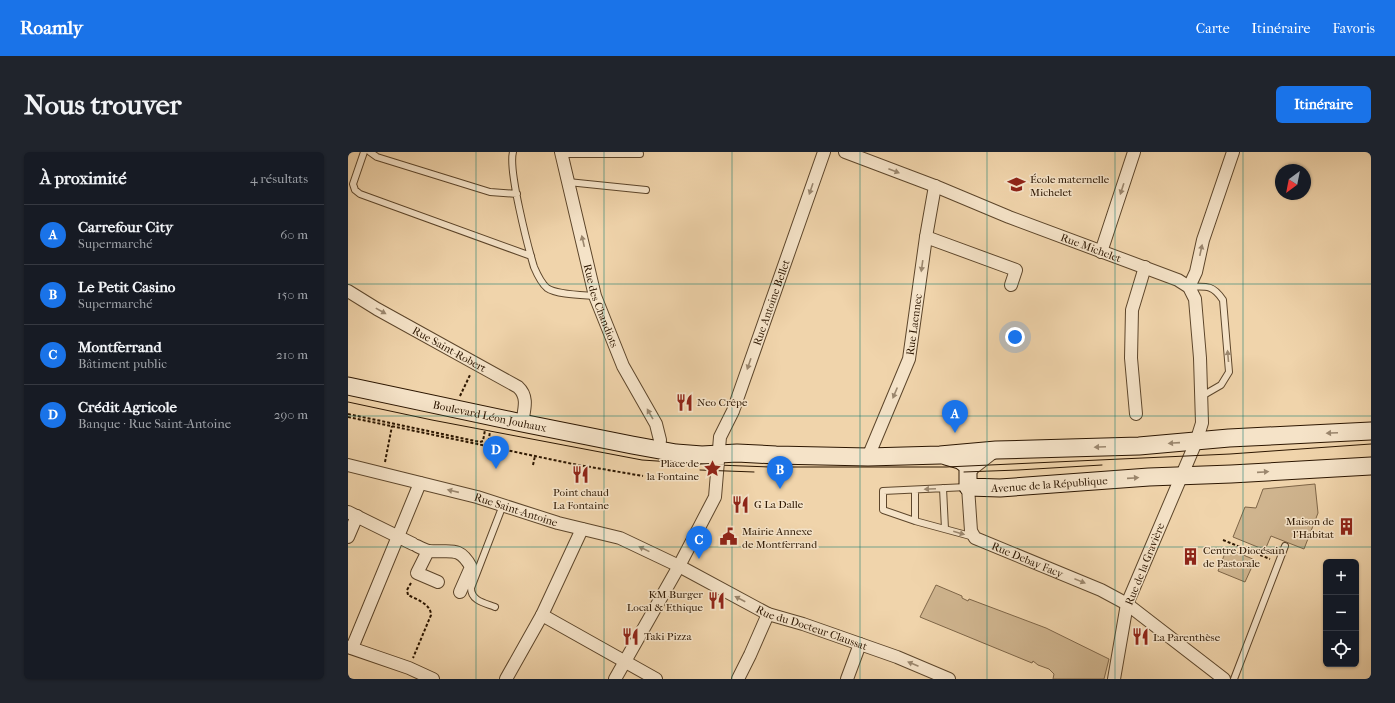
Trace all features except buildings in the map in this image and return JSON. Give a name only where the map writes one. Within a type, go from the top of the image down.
[{"type":"main road","name":"Boulevard Léon Jouhaux","points":[[348,386],[486,420],[522,423],[650,445]]},
{"type":"main road","points":[[650,445],[702,455],[718,453],[868,457],[940,455],[996,450],[1139,446],[1229,438],[1371,431]]},
{"type":"main road","points":[[940,455],[960,460],[968,466],[968,479]]},
{"type":"main road","name":"Avenue de la République","points":[[968,479],[1000,488],[1182,475],[1231,474],[1371,466]]},
{"type":"street","name":"Rue Antoine Bellet","points":[[718,453],[720,437],[733,411],[824,152]]},
{"type":"street","name":"Rue Michelet","points":[[845,152],[935,186],[1009,217],[1145,267],[1178,280],[1189,287]]},
{"type":"street","points":[[1101,252],[1134,152]]},
{"type":"street","points":[[1182,475],[1196,442],[1202,423],[1200,358],[1195,299],[1189,287],[1196,272],[1203,240],[1233,152]]},
{"type":"street","name":"Rue des Chandiots","points":[[562,153],[595,296],[623,366],[656,424],[650,445]]},
{"type":"street","name":"Rue Laennec","points":[[868,457],[909,359],[926,237],[935,186]]},
{"type":"street","points":[[926,237],[1016,270],[1011,285]]},
{"type":"street","points":[[1136,414],[1131,358],[1132,310],[1145,267]]},
{"type":"street","name":"Rue Saint-Robert","points":[[348,291],[377,309],[518,387],[524,392],[525,407],[522,423]]},
{"type":"street","points":[[975,538],[971,531],[968,479],[996,450]]},
{"type":"street","points":[[615,679],[679,566],[715,497],[718,453]]},
{"type":"street","name":"Rue Saint-Antoine","points":[[348,465],[477,496],[582,529],[620,538],[679,566]]},
{"type":"street","name":"Rue de la Gravière","points":[[1114,679],[1127,604],[1182,475]]},
{"type":"street","points":[[420,483],[350,648],[409,668],[433,679]]},
{"type":"street","points":[[348,537],[352,514],[420,547],[454,551],[466,558],[471,567],[460,592]]},
{"type":"street","points":[[506,679],[542,615],[582,529]]},
{"type":"street","name":"Rue Debay Facy","points":[[975,538],[1101,590],[1127,604],[1224,679]]},
{"type":"street","points":[[420,547],[417,573],[438,582]]},
{"type":"street","name":"Rue du Docteur Claussat","points":[[679,566],[768,614],[803,624],[897,657],[949,679]]},
{"type":"street","points":[[738,679],[768,614]]},
{"type":"street","points":[[542,615],[656,679]]},
{"type":"street","points":[[847,679],[860,644]]},
{"type":"lane","points":[[364,152],[353,184],[355,190],[360,194],[531,256]]},
{"type":"lane","points":[[370,152],[377,156],[490,192],[517,194]]},
{"type":"lane","points":[[513,152],[511,159],[517,194],[531,256],[542,283],[547,288],[554,291],[595,296]]},
{"type":"lane","points":[[562,153],[640,154]]},
{"type":"lane","points":[[568,182],[646,190]]},
{"type":"lane","points":[[1189,287],[1208,286],[1218,291],[1223,300],[1229,372],[1221,385],[1202,396]]},
{"type":"lane","points":[[968,479],[944,488],[884,491],[883,510],[915,521],[975,538]]},
{"type":"lane","points":[[944,488],[945,529]]},
{"type":"lane","points":[[914,490],[915,521]]},
{"type":"lane","points":[[495,607],[474,598],[471,594],[471,588],[503,505]]},
{"type":"lane","points":[[1234,679],[1285,546]]},
{"type":"path","points":[[460,397],[475,363]]},
{"type":"path","points":[[348,416],[480,442],[483,441],[486,420]]},
{"type":"path","points":[[348,416],[535,456],[643,476]]},
{"type":"path","points":[[486,420],[491,426],[488,446]]},
{"type":"path","points":[[383,474],[392,426]]},
{"type":"path","points":[[533,465],[535,456]]},
{"type":"path","points":[[1223,540],[1279,563]]},
{"type":"path","points":[[409,668],[431,615],[431,611],[428,606],[408,595],[407,590],[417,573]]},
{"type":"shaded area","points":[[1315,484],[1318,513],[1304,549],[1271,536],[1265,550],[1233,537],[1245,507],[1256,508],[1263,489]]},
{"type":"shaded area","points":[[1227,548],[1255,560],[1245,582],[1218,571]]},
{"type":"shaded area","points":[[936,585],[962,596],[962,598],[968,601],[969,599],[1046,628],[1109,659],[1104,679],[1053,679],[1054,674],[1049,669],[1038,665],[1033,661],[1032,663],[920,617]]},
{"type":"tram line","points":[[348,402],[432,420],[642,460],[717,465],[770,467],[946,467],[1230,454],[1371,444]]},
{"type":"tram line","points":[[964,472],[1102,465]]},
{"type":"tram line","points":[[700,470],[754,472]]},
{"type":"place","name":"École maternelle Michelet","points":[[1017,185]]},
{"type":"place","name":"Neo Crêpe","points":[[684,402]]},
{"type":"place","name":"Carrefour City","points":[[955,433]]},
{"type":"place","name":"Crédit Agricole","points":[[496,469]]},
{"type":"place","name":"Place de la Fontaine","points":[[712,469]]},
{"type":"place","name":"Point chaud La Fontaine","points":[[581,474]]},
{"type":"place","name":"Le Petit Casino","points":[[780,489]]},
{"type":"place","name":"G La Dalle","points":[[741,504]]},
{"type":"place","name":"Maison de l'Habitat","points":[[1347,527]]},
{"type":"place","name":"Mairie Annexe de Montferrand","points":[[729,537]]},
{"type":"place","name":"Centre Diocésain de Pastorale","points":[[1190,556]]},
{"type":"place","name":"Montferrand","points":[[699,559]]},
{"type":"place","name":"KM Burger Local & Ethique","points":[[716,600]]},
{"type":"place","name":"Taki Pizza","points":[[631,636]]},
{"type":"place","name":"La Parenthèse","points":[[1140,637]]}]
